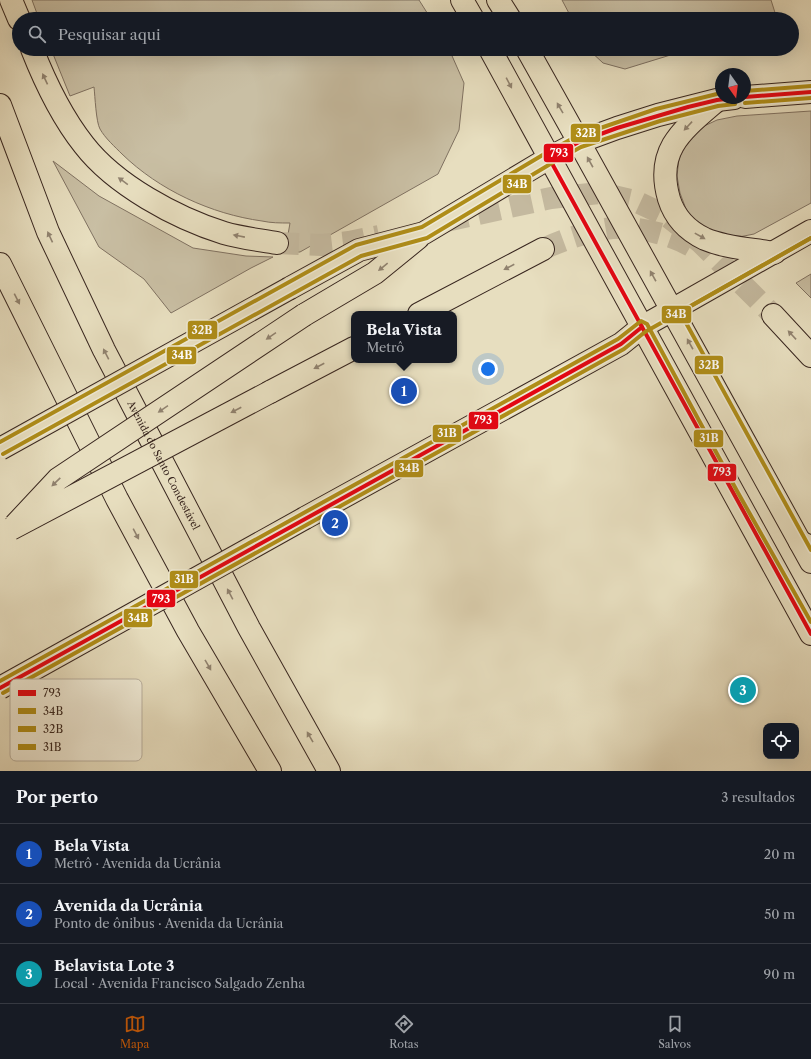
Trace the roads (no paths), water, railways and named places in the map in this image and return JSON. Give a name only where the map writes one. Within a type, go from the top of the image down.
[{"type":"main road","points":[[11,0],[16,12]]},
{"type":"main road","points":[[462,0],[469,12]]},
{"type":"main road","points":[[498,0],[506,12]]},
{"type":"main road","points":[[35,56],[52,94],[66,120],[84,146],[110,171],[137,191],[165,208],[193,222],[225,234],[277,243]]},
{"type":"main road","points":[[494,56],[732,494],[811,634]]},
{"type":"main road","points":[[530,56],[580,142],[672,310],[805,545],[811,562]]},
{"type":"main road","points":[[751,97],[811,92]]},
{"type":"main road","points":[[6,532],[58,479],[304,314],[375,273],[424,233],[549,158],[580,142],[617,128],[715,102]]},
{"type":"main road","points":[[719,104],[692,122],[670,151],[665,163],[665,179],[672,206],[678,218],[685,226],[705,239],[731,246],[774,253]]},
{"type":"main road","name":"Avenida do Santo Condestável","points":[[0,105],[48,232],[104,350],[248,628],[330,771]]},
{"type":"main road","points":[[16,679],[621,344],[642,327],[811,231]]},
{"type":"main road","points":[[0,449],[359,250],[424,233]]},
{"type":"main road","points":[[425,311],[543,249]]},
{"type":"main road","points":[[0,264],[121,506],[188,631],[270,771]]},
{"type":"main road","points":[[773,315],[811,356]]},
{"type":"main road","points":[[6,532],[351,350]]},
{"type":"main road","points":[[0,688],[10,682]]},
{"type":"tunnel","points":[[446,221],[551,198],[600,193],[635,201],[667,216],[700,242],[773,315]]},
{"type":"tunnel","points":[[543,249],[581,235],[615,228],[651,231],[674,238],[694,248]]},
{"type":"tunnel","points":[[277,243],[322,245],[349,242],[379,236]]},
{"type":"place","name":"Bela Vista","points":[[404,391]]},
{"type":"place","name":"Avenida da Ucrânia","points":[[335,523]]},
{"type":"place","name":"Belavista Lote 3","points":[[743,690]]}]
